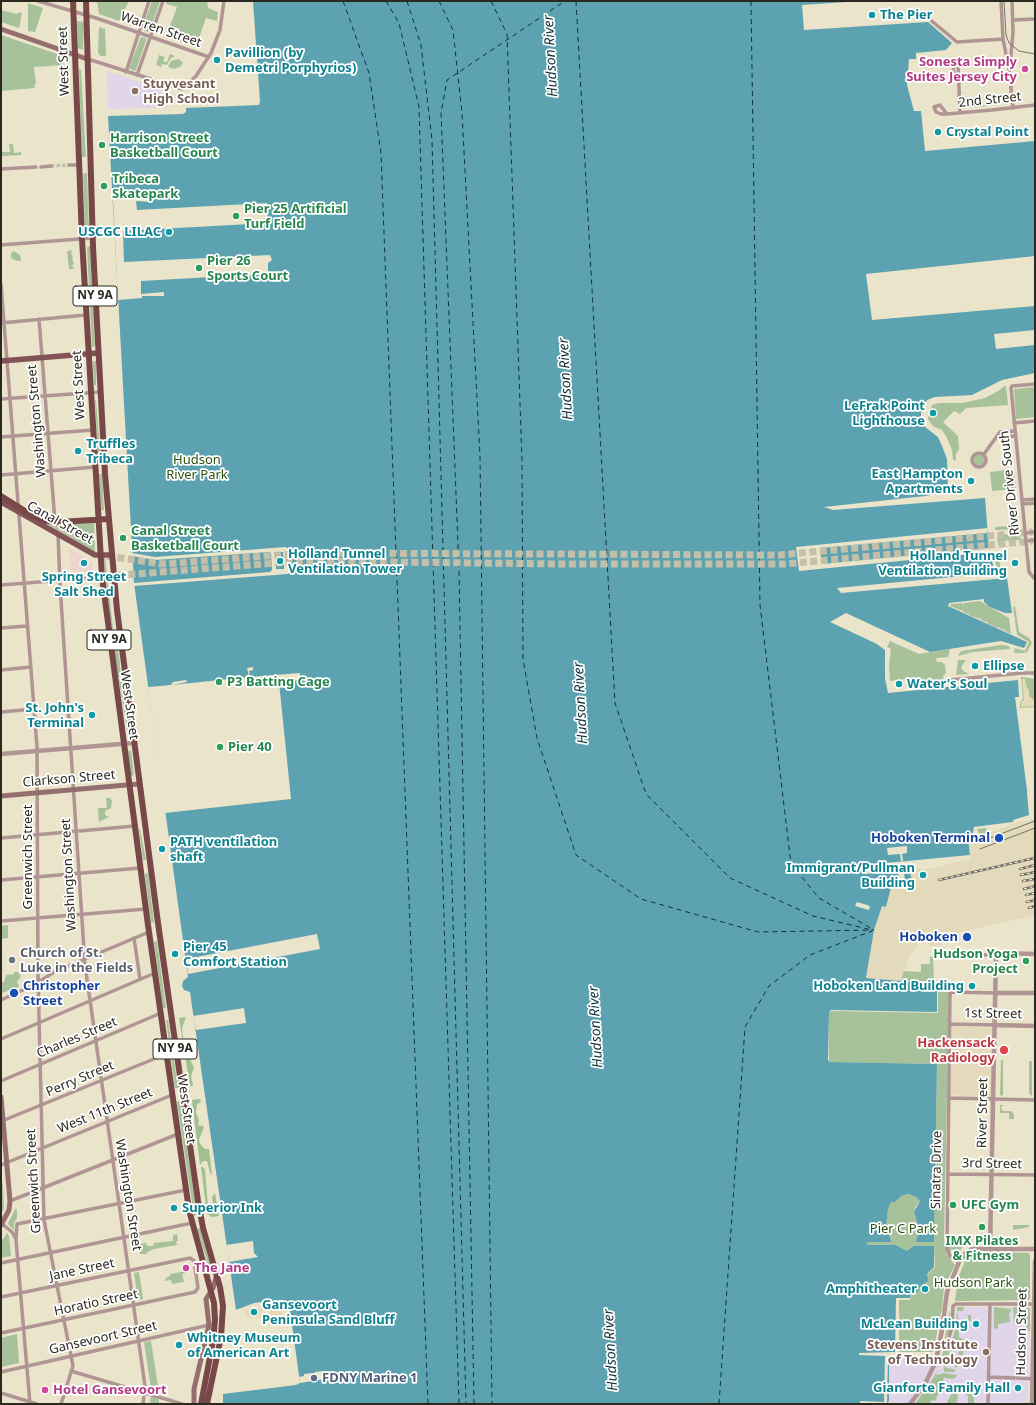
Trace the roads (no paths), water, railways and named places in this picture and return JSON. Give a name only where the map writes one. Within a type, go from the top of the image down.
[{"type":"highway","name":"West Street","points":[[73,1],[82,238],[100,556],[123,743],[186,1190],[192,1223],[212,1290],[215,1313],[215,1332],[200,1404]]},
{"type":"highway","name":"West Street","points":[[86,1],[92,238],[100,392],[111,555],[138,784],[198,1207],[217,1274],[222,1301],[223,1324],[207,1404]]},
{"type":"highway","name":"Canal Street","points":[[1,496],[18,510],[38,519],[55,522],[108,519]]},
{"type":"main road","points":[[1,29],[87,58]]},
{"type":"main road","points":[[4,361],[98,354]]},
{"type":"main road","name":"Canal Street","points":[[1,502],[18,510],[95,555],[111,555]]},
{"type":"main road","name":"Clarkson Street","points":[[1,796],[138,784]]},
{"type":"main road","points":[[1,1097],[10,1201],[9,1210],[1,1224]]},
{"type":"main road","points":[[194,1404],[194,1390],[209,1325],[206,1301],[212,1290],[217,1274]]},
{"type":"street","name":"Warren Street","points":[[38,1],[210,57]]},
{"type":"street","points":[[126,72],[149,1]]},
{"type":"street","points":[[137,75],[163,1]]},
{"type":"street","points":[[87,58],[180,90],[191,82],[210,57],[220,30],[224,1]]},
{"type":"street","points":[[1001,1],[1004,39],[1013,108]]},
{"type":"street","points":[[1009,69],[1013,20],[1012,1]]},
{"type":"street","points":[[927,17],[957,42],[1004,39]]},
{"type":"street","points":[[1013,20],[1035,19]]},
{"type":"street","points":[[958,75],[960,113]]},
{"type":"street","name":"2nd Street","points":[[947,114],[1035,105]]},
{"type":"street","points":[[69,166],[79,165]]},
{"type":"street","points":[[1,169],[51,166]]},
{"type":"street","points":[[1,245],[92,238]]},
{"type":"street","name":"Greenwich Street","points":[[1,284],[4,361],[10,399],[37,751],[40,1065],[44,1220],[73,1366],[61,1404]]},
{"type":"street","points":[[2,323],[86,315]]},
{"type":"street","name":"Washington Street","points":[[38,319],[55,522]]},
{"type":"street","name":"River Drive South","points":[[1035,384],[1012,386],[1010,388],[1029,572],[1035,579]]},
{"type":"street","points":[[1,399],[100,392]]},
{"type":"street","name":"River Drive South","points":[[1014,423],[1035,421]]},
{"type":"street","points":[[1,437],[93,430]]},
{"type":"street","points":[[984,454],[1000,432],[1015,431]]},
{"type":"street","points":[[997,438],[1016,436]]},
{"type":"street","points":[[979,452],[984,454],[986,460],[985,465],[981,467],[974,465],[972,461],[974,454],[979,452]]},
{"type":"street","points":[[1,475],[95,467]]},
{"type":"street","points":[[1022,502],[1035,499]]},
{"type":"street","points":[[1022,502],[1035,503]]},
{"type":"street","points":[[1026,533],[1035,532]]},
{"type":"street","name":"Washington Street","points":[[58,534],[84,959],[139,1340],[145,1393],[143,1404]]},
{"type":"street","points":[[1026,541],[1035,540]]},
{"type":"street","points":[[1,585],[102,577]]},
{"type":"street","points":[[1,628],[27,626]]},
{"type":"street","points":[[1,670],[31,667]]},
{"type":"street","points":[[948,680],[1035,673]]},
{"type":"street","points":[[1,712],[34,709]]},
{"type":"street","points":[[1,754],[70,747],[133,743]]},
{"type":"street","points":[[1,838],[135,826]]},
{"type":"street","points":[[1,880],[140,868]]},
{"type":"street","points":[[1,921],[146,909]]},
{"type":"street","points":[[1,1000],[39,982],[49,975],[149,932]]},
{"type":"street","points":[[134,938],[140,979]]},
{"type":"street","points":[[943,954],[1035,954]]},
{"type":"street","name":"River Street","points":[[990,1249],[996,955]]},
{"type":"street","points":[[1,1039],[155,972]]},
{"type":"street","name":"Sinatra Drive","points":[[959,1262],[950,1256],[947,1249],[950,992],[996,993]]},
{"type":"street","points":[[996,993],[1035,993]]},
{"type":"street","name":"Charles Street","points":[[1,1081],[160,1013]]},
{"type":"street","name":"1st Street","points":[[950,1024],[1035,1026]]},
{"type":"street","name":"Perry Street","points":[[2,1121],[166,1054]]},
{"type":"street","name":"West 11th Street","points":[[1,1165],[172,1095]]},
{"type":"street","points":[[949,1098],[1035,1100]]},
{"type":"street","points":[[10,1201],[178,1134]]},
{"type":"street","name":"3rd Street","points":[[948,1174],[1035,1174]]},
{"type":"street","points":[[30,1403],[16,1240],[17,1224],[44,1220],[186,1190]]},
{"type":"street","points":[[1,1263],[192,1223]]},
{"type":"street","points":[[1,1224],[12,1232],[16,1240]]},
{"type":"street","points":[[910,1404],[930,1376],[938,1356],[947,1292],[959,1262],[968,1250],[1035,1249]]},
{"type":"street","name":"Jane Street","points":[[1,1297],[190,1258],[194,1261],[198,1288],[195,1292]]},
{"type":"street","name":"Hudson Street","points":[[1032,1404],[1034,1379],[1035,1261]]},
{"type":"street","name":"Horatio Street","points":[[1,1334],[195,1292]]},
{"type":"street","points":[[940,1344],[947,1342],[952,1328],[954,1304],[1034,1304]]},
{"type":"street","points":[[988,1404],[990,1304]]},
{"type":"street","name":"Gansevoort Street","points":[[1,1372],[209,1325]]},
{"type":"street","points":[[71,1371],[182,1404]]},
{"type":"street","points":[[989,1377],[1034,1379]]},
{"type":"street","points":[[1,1393],[37,1404]]},
{"type":"water","name":"Hudson River","points":[[253,1],[862,1],[802,5],[804,30],[928,22],[952,43],[946,50],[916,53],[916,59],[909,59],[907,85],[914,111],[921,111],[925,151],[1035,141],[1035,256],[866,274],[872,320],[1035,306],[1035,330],[994,334],[996,349],[1035,345],[1035,373],[1002,380],[972,395],[935,397],[927,400],[921,413],[921,418],[925,427],[938,437],[947,459],[948,490],[925,496],[824,507],[833,510],[985,498],[989,548],[994,573],[837,588],[841,593],[1007,578],[1012,613],[1005,613],[990,607],[984,602],[984,599],[949,603],[948,606],[1027,642],[1024,648],[1001,641],[930,652],[846,613],[830,622],[877,644],[885,650],[885,678],[888,693],[1018,680],[1019,697],[1015,697],[1029,806],[1035,806],[1035,819],[974,827],[972,838],[968,838],[970,855],[865,865],[865,874],[906,870],[910,873],[913,882],[911,884],[891,888],[886,907],[882,906],[874,930],[866,978],[924,983],[937,986],[937,1012],[831,1010],[829,1012],[828,1060],[830,1062],[937,1064],[934,1242],[916,1242],[919,1229],[914,1212],[920,1201],[916,1197],[908,1194],[901,1196],[895,1202],[891,1202],[888,1209],[886,1227],[892,1242],[867,1242],[867,1245],[896,1245],[907,1251],[913,1246],[934,1246],[934,1267],[927,1274],[928,1281],[921,1286],[917,1292],[911,1292],[910,1298],[896,1298],[896,1353],[894,1356],[889,1357],[889,1401],[886,1404],[223,1404],[223,1394],[296,1385],[300,1383],[289,1303],[283,1300],[256,1303],[236,1310],[190,992],[184,990],[182,986],[183,981],[188,977],[134,583],[108,116],[183,114],[186,112],[186,108],[259,105],[260,101]]},
{"type":"water","points":[[968,130],[968,136],[956,137],[956,131]]},
{"type":"tunnel","points":[[51,166],[69,165]]},
{"type":"tunnel","points":[[41,519],[75,541]]},
{"type":"tunnel","points":[[107,556],[163,564],[306,553],[779,555],[1033,532]]},
{"type":"tunnel","points":[[97,577],[302,561],[563,564],[785,564],[1033,541]]},
{"type":"tram line","points":[[1004,1],[1006,35],[1009,43],[1019,51],[1035,54]]},
{"type":"tram line","points":[[977,843],[1035,821]]},
{"type":"tram line","points":[[980,849],[1035,828]]},
{"type":"railway","points":[[939,880],[1035,858]]},
{"type":"railway","points":[[1020,869],[1035,865]]},
{"type":"railway","points":[[1021,875],[1035,872]]},
{"type":"railway","points":[[1023,881],[1035,879]]},
{"type":"railway","points":[[1024,889],[1035,886]]},
{"type":"railway","points":[[1026,895],[1035,893]]},
{"type":"railway","points":[[1027,902],[1035,900]]},
{"type":"railway","points":[[1029,908],[1035,906]]},
{"type":"place","name":"The Pier","points":[[872,15]]},
{"type":"place","name":"Pavillion (by Demetri Porphyrios)","points":[[217,60]]},
{"type":"place","name":"Sonesta Simply Suites Jersey City","points":[[1025,69]]},
{"type":"place","name":"Stuyvesant High School","points":[[135,91]]},
{"type":"place","name":"Crystal Point","points":[[938,132]]},
{"type":"place","name":"Harrison Street Basketball Court","points":[[102,145]]},
{"type":"place","name":"Tribeca Skatepark","points":[[104,186]]},
{"type":"place","name":"Pier 25 Artificial Turf Field","points":[[236,216]]},
{"type":"place","name":"USCGC LILAC","points":[[169,232]]},
{"type":"place","name":"Pier 26 Sports Court","points":[[199,268]]},
{"type":"place","name":"LeFrak Point Lighthouse","points":[[933,413]]},
{"type":"place","name":"Truffles Tribeca","points":[[78,451]]},
{"type":"place","name":"East Hampton Apartments","points":[[971,481]]},
{"type":"place","name":"Canal Street Basketball Court","points":[[123,538]]},
{"type":"place","name":"Holland Tunnel Ventilation Tower","points":[[280,561]]},
{"type":"place","name":"Spring Street Salt Shed","points":[[84,563]]},
{"type":"place","name":"Holland Tunnel Ventilation Building","points":[[1015,563]]},
{"type":"place","name":"Ellipse","points":[[975,666]]},
{"type":"place","name":"P3 Batting Cage","points":[[219,682]]},
{"type":"place","name":"Water's Soul","points":[[899,684]]},
{"type":"place","name":"St. John's Terminal","points":[[92,715]]},
{"type":"place","name":"Pier 40","points":[[220,747]]},
{"type":"place","name":"Hoboken Terminal","points":[[999,838]]},
{"type":"place","name":"PATH ventilation shaft","points":[[162,849]]},
{"type":"place","name":"Immigrant/Pullman Building","points":[[923,875]]},
{"type":"place","name":"Hoboken","points":[[967,937]]},
{"type":"place","name":"Pier 45 Comfort Station","points":[[175,954]]},
{"type":"place","name":"Church of St. Luke in the Fields","points":[[12,960]]},
{"type":"place","name":"Hudson Yoga Project","points":[[1026,961]]},
{"type":"place","name":"Hoboken Land Building","points":[[972,986]]},
{"type":"place","name":"Christopher Street","points":[[14,993]]},
{"type":"place","name":"Hackensack Radiology","points":[[1004,1050]]},
{"type":"place","name":"UFC Gym","points":[[953,1205]]},
{"type":"place","name":"Superior Ink","points":[[174,1208]]},
{"type":"place","name":"IMX Pilates & Fitness","points":[[982,1227]]},
{"type":"place","name":"The Jane","points":[[186,1268]]},
{"type":"place","name":"Amphitheater","points":[[925,1289]]},
{"type":"place","name":"Gansevoort Peninsula Sand Bluff","points":[[254,1312]]},
{"type":"place","name":"McLean Building","points":[[976,1324]]},
{"type":"place","name":"Whitney Museum of American Art","points":[[179,1345]]},
{"type":"place","name":"Stevens Institute of Technology","points":[[986,1352]]},
{"type":"place","name":"FDNY Marine 1","points":[[314,1378]]},
{"type":"place","name":"Gianforte Family Hall","points":[[1018,1388]]},
{"type":"place","name":"Hotel Gansevoort","points":[[45,1390]]},
{"type":"park label","name":"Hudson River Park","points":[[197,468]]},
{"type":"park label","name":"Pier C Park","points":[[903,1229]]},
{"type":"park label","name":"Hudson Park","points":[[973,1283]]}]
